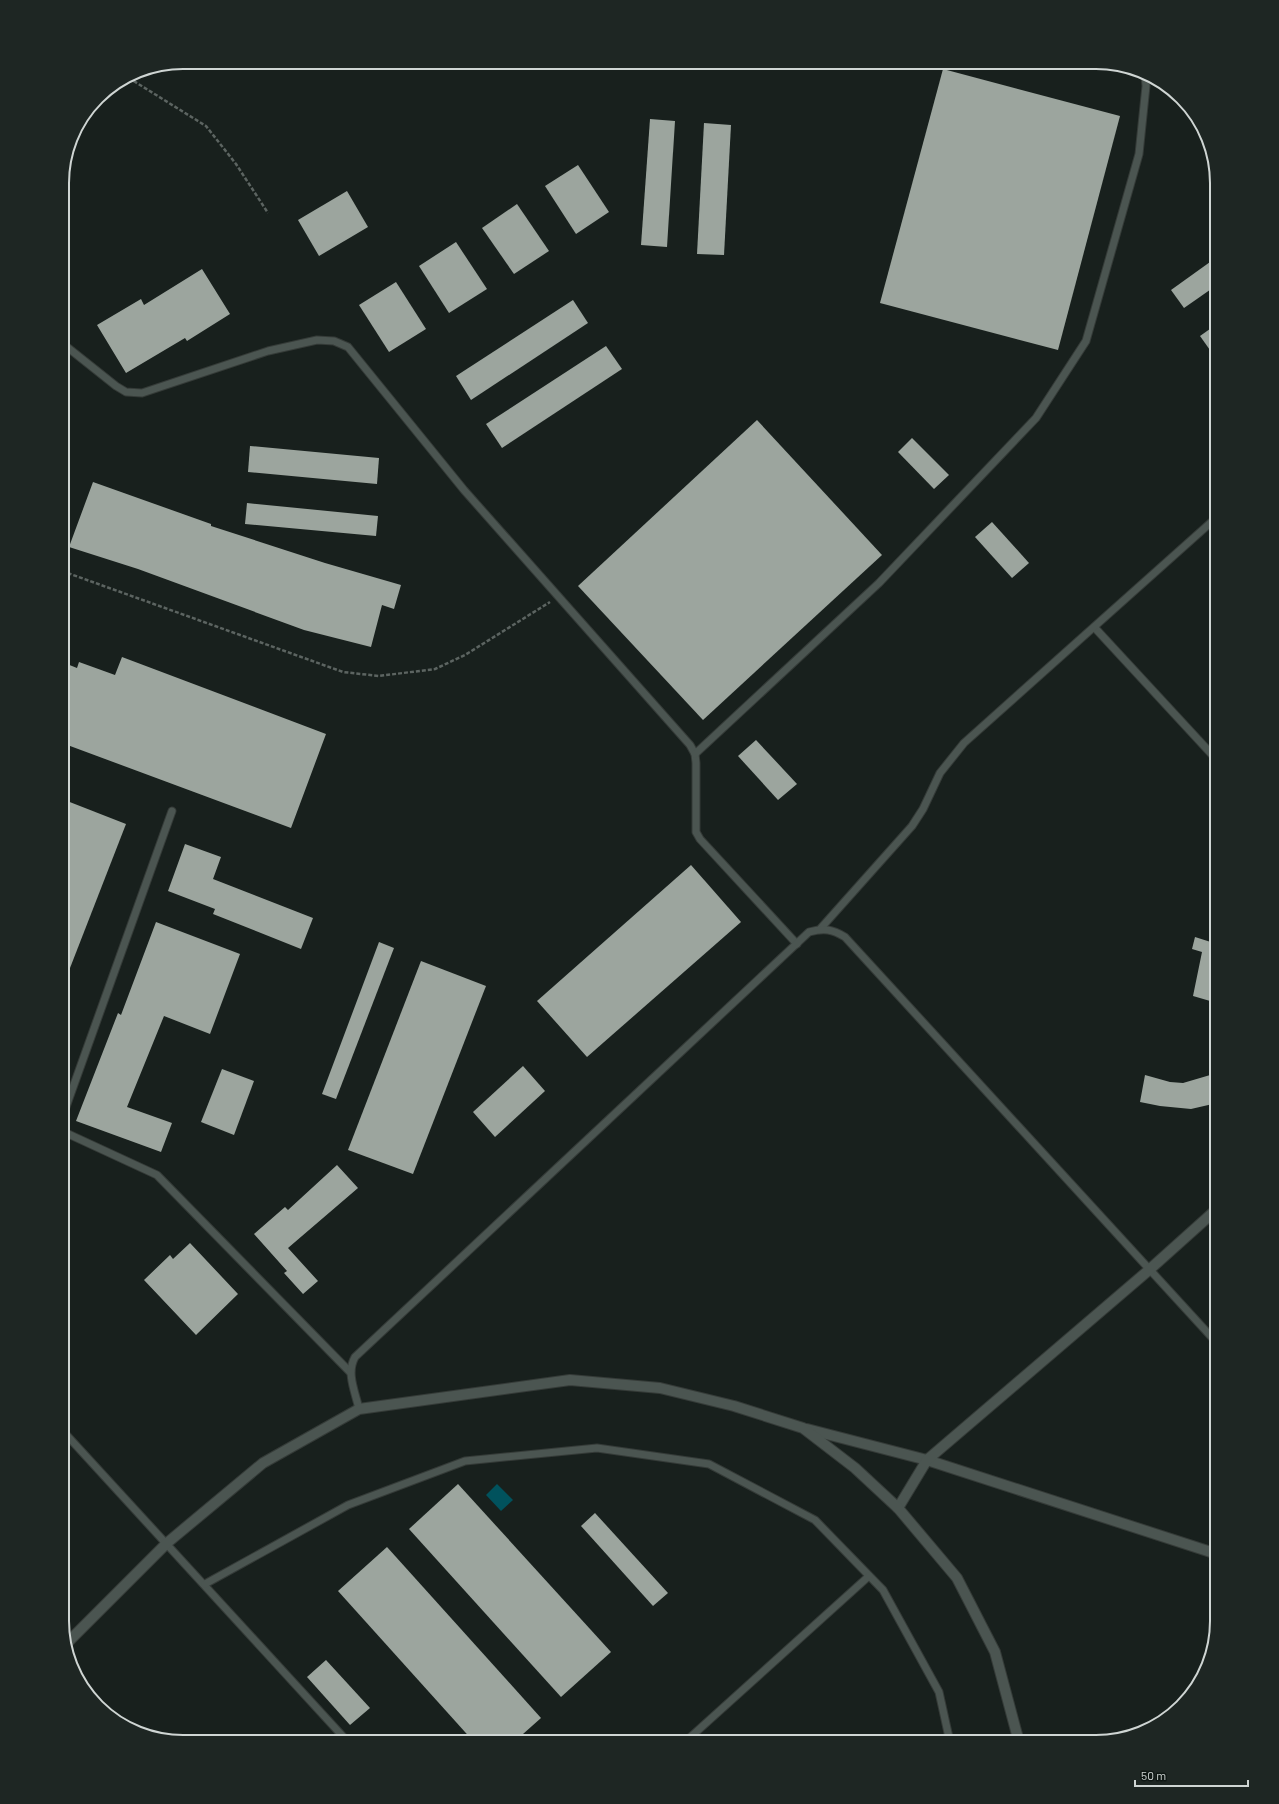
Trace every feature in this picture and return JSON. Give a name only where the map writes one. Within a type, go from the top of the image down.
[{"type":"street","points":[[898,1508],[927,1460],[1149,1270],[1210,1215]]},
{"type":"street","points":[[71,1639],[167,1543],[262,1463],[359,1409],[570,1380],[660,1388],[734,1406],[803,1428],[927,1460],[1210,1552]]},
{"type":"street","points":[[803,1428],[855,1468],[898,1508],[957,1578],[995,1652],[1017,1735]]},
{"type":"lane","points":[[695,754],[880,583],[1036,418],[1086,341],[1139,154],[1146,81]]},
{"type":"lane","points":[[69,349],[116,386],[126,392],[142,393],[275,349],[317,340],[334,341],[348,347],[464,490],[690,745],[695,754],[696,832],[700,840],[797,944]]},
{"type":"lane","points":[[821,928],[912,826],[923,809],[940,773],[964,743],[1095,628],[1210,523]]},
{"type":"lane","points":[[1095,628],[1210,752]]},
{"type":"lane","points":[[69,1098],[172,811]]},
{"type":"lane","points":[[359,1409],[350,1372],[351,1364],[355,1357],[809,932],[821,928],[834,930],[845,937],[1210,1335]]},
{"type":"lane","points":[[69,1134],[157,1175],[350,1372]]},
{"type":"lane","points":[[69,1438],[205,1584],[342,1735]]},
{"type":"lane","points":[[205,1584],[348,1505],[465,1461],[597,1448],[709,1464],[815,1520],[883,1590],[939,1692],[948,1735]]},
{"type":"lane","points":[[693,1735],[869,1576]]},
{"type":"path","points":[[133,81],[206,126],[236,164],[268,213]]},
{"type":"path","points":[[69,574],[343,672],[379,676],[435,668],[466,655],[558,597]]},
{"type":"water","points":[[497,1484],[513,1500],[501,1511],[486,1495]]},
{"type":"building","points":[[943,69],[1120,116],[1058,350],[880,303]]},
{"type":"building","points":[[650,119],[675,121],[667,247],[641,245]]},
{"type":"building","points":[[704,123],[731,125],[724,255],[697,254]]},
{"type":"building","points":[[578,165],[609,212],[576,234],[545,186]]},
{"type":"building","points":[[347,191],[368,227],[319,256],[298,220]]},
{"type":"building","points":[[517,204],[549,251],[514,274],[482,228]]},
{"type":"building","points":[[456,242],[487,289],[449,313],[419,266]]},
{"type":"building","points":[[1210,262],[1210,290],[1184,308],[1171,290]]},
{"type":"building","points":[[202,269],[230,314],[187,341],[185,338],[126,373],[97,325],[141,299],[144,305]]},
{"type":"building","points":[[396,282],[426,329],[389,352],[359,305]]},
{"type":"building","points":[[573,300],[588,323],[471,400],[456,376]]},
{"type":"building","points":[[1210,329],[1210,350],[1200,336]]},
{"type":"building","points":[[606,346],[622,369],[502,448],[486,424]]},
{"type":"building","points":[[757,420],[882,555],[703,720],[578,586]]},
{"type":"building","points":[[912,438],[949,475],[934,489],[898,452]]},
{"type":"building","points":[[250,446],[379,458],[377,484],[248,472]]},
{"type":"building","points":[[93,482],[211,524],[211,526],[325,563],[401,585],[394,609],[382,605],[371,647],[304,630],[138,569],[69,547]]},
{"type":"building","points":[[247,503],[378,516],[376,536],[245,524]]},
{"type":"building","points":[[992,522],[1029,563],[1012,578],[975,537]]},
{"type":"building","points":[[122,657],[326,734],[291,828],[69,746],[69,665],[77,668],[79,662],[115,675]]},
{"type":"building","points":[[756,740],[797,784],[778,800],[738,756]]},
{"type":"building","points":[[69,802],[126,824],[69,971]]},
{"type":"building","points":[[185,844],[221,857],[213,879],[313,918],[301,949],[213,914],[215,909],[168,891]]},
{"type":"building","points":[[691,865],[741,922],[587,1057],[537,1001]]},
{"type":"building","points":[[156,922],[240,954],[210,1034],[164,1016],[127,1107],[172,1123],[161,1152],[76,1121],[118,1013],[121,1015]]},
{"type":"building","points":[[1195,937],[1210,942],[1210,1001],[1193,996],[1202,952],[1192,949]]},
{"type":"building","points":[[379,942],[394,948],[336,1099],[322,1094]]},
{"type":"building","points":[[421,961],[486,986],[413,1174],[348,1150]]},
{"type":"building","points":[[523,1066],[545,1091],[495,1137],[473,1112]]},
{"type":"building","points":[[222,1069],[254,1081],[234,1135],[201,1122]]},
{"type":"building","points":[[1145,1075],[1170,1082],[1183,1083],[1210,1075],[1210,1105],[1191,1109],[1160,1106],[1140,1102]]},
{"type":"building","points":[[337,1165],[358,1188],[288,1248],[318,1281],[303,1294],[284,1273],[287,1271],[254,1234],[285,1207],[288,1210]]},
{"type":"building","points":[[190,1243],[238,1294],[196,1335],[144,1280],[170,1255],[173,1259]]},
{"type":"building","points":[[458,1484],[611,1652],[561,1697],[409,1529]]},
{"type":"building","points":[[595,1513],[668,1593],[653,1606],[581,1526]]},
{"type":"building","points":[[387,1547],[541,1718],[522,1735],[468,1735],[338,1591]]},
{"type":"building","points":[[326,1660],[370,1708],[350,1725],[307,1677]]}]
